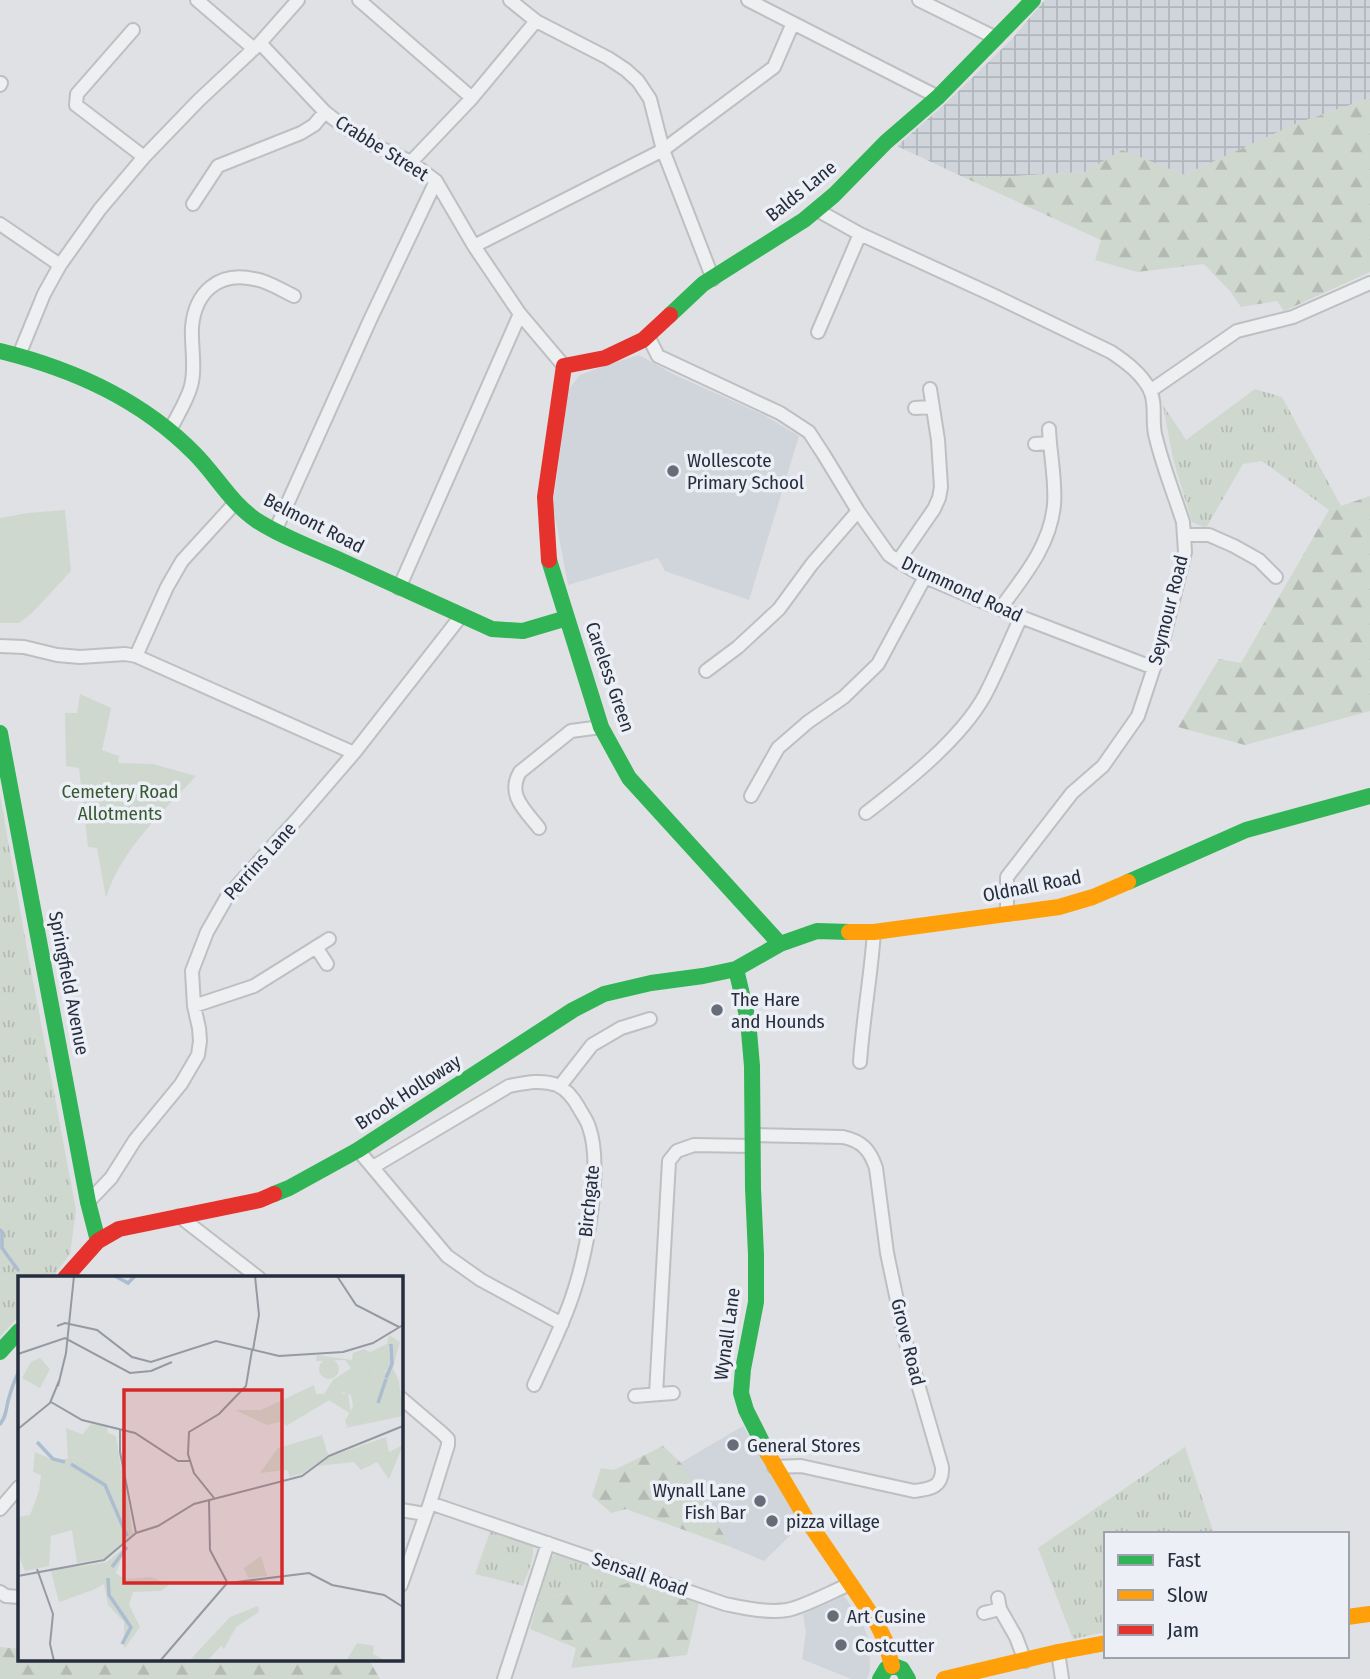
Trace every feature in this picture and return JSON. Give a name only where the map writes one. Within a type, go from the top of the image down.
[{"type":"street","name":"Crabbe Street","points":[[197,0],[257,46],[324,112],[363,139],[411,162],[436,181],[474,246],[520,314],[564,366]]},
{"type":"street","points":[[19,355],[44,294],[60,265],[100,209],[144,157],[199,100],[257,46],[298,0]]},
{"type":"street","points":[[359,0],[472,98]]},
{"type":"street","points":[[510,0],[536,21],[608,58],[638,81],[650,99],[663,150],[712,279]]},
{"type":"street","points":[[748,0],[938,97]]},
{"type":"street","points":[[919,0],[996,38]]},
{"type":"street","name":"Balds Lane","points":[[564,366],[605,358],[648,336],[703,284],[817,211],[886,142],[938,97],[1033,0]]},
{"type":"street","points":[[411,162],[472,98],[536,21]]},
{"type":"street","points":[[474,246],[663,150],[774,66],[793,23]]},
{"type":"street","points":[[132,30],[77,94],[76,105],[144,157]]},
{"type":"street","points":[[193,204],[218,166],[301,133],[314,125],[324,112]]},
{"type":"street","points":[[275,531],[436,181]]},
{"type":"street","points":[[817,211],[860,234],[1111,352],[1126,361],[1150,391],[1237,331],[1293,317],[1370,283]]},
{"type":"street","points":[[0,224],[60,265]]},
{"type":"street","points":[[818,332],[860,234]]},
{"type":"street","points":[[170,430],[191,384],[194,312],[205,293],[213,285],[239,276],[257,279],[293,296]]},
{"type":"street","points":[[399,588],[520,314]]},
{"type":"street","name":"Drummond Road","points":[[648,336],[658,356],[768,407],[809,432],[858,511],[889,555],[898,561],[925,577],[1000,609],[1154,668]]},
{"type":"street","name":"Belmont Road","points":[[0,351],[59,368],[112,392],[143,410],[196,454],[235,503],[252,518],[275,531],[492,629],[523,631],[567,618]]},
{"type":"street","name":"Careless Green","points":[[564,366],[545,497],[549,559],[601,727],[629,778],[780,944]]},
{"type":"street","points":[[898,561],[939,498],[941,487],[938,440],[930,389]]},
{"type":"street","name":"Seymour Road","points":[[1007,914],[1007,877],[1072,793],[1103,766],[1138,716],[1163,640],[1185,552],[1185,536],[1155,435],[1154,407],[1150,391]]},
{"type":"street","points":[[915,408],[932,407]]},
{"type":"street","points":[[1000,609],[1035,561],[1048,535],[1054,503],[1049,429]]},
{"type":"street","points":[[1035,444],[1050,443]]},
{"type":"street","points":[[136,656],[167,587],[182,561],[235,503]]},
{"type":"street","points":[[710,663],[738,647],[779,609],[812,564],[858,511]]},
{"type":"street","points":[[1185,536],[1209,535],[1274,569]]},
{"type":"street","points":[[752,786],[778,748],[808,722],[844,697],[878,664],[925,577]]},
{"type":"street","name":"Perrins Lane","points":[[88,1202],[111,1178],[135,1140],[181,1084],[198,1055],[200,1028],[194,1006],[192,971],[219,908],[354,752],[461,616]]},
{"type":"street","points":[[875,811],[957,733],[984,697],[1021,617]]},
{"type":"street","points":[[0,646],[24,647],[80,657],[125,654],[136,656],[354,752]]},
{"type":"street","points":[[539,828],[515,795],[516,778],[571,731],[601,727]]},
{"type":"street","name":"Springfield Avenue","points":[[0,733],[88,1202],[98,1241]]},
{"type":"street","name":"Oldnall Road","points":[[736,969],[780,944],[817,931],[874,932],[1059,907],[1093,897],[1246,830],[1370,796]]},
{"type":"street","points":[[864,1055],[863,1024],[874,932]]},
{"type":"street","points":[[194,1006],[254,986],[329,939]]},
{"type":"street","points":[[316,947],[327,964]]},
{"type":"street","name":"Wynall Lane","points":[[736,969],[748,1020],[752,1066],[756,1255],[756,1302],[741,1393],[746,1410],[774,1467],[875,1620],[892,1667]]},
{"type":"street","name":"Brook Holloway","points":[[98,1241],[119,1229],[260,1200],[289,1188],[358,1150],[573,1010],[604,994],[736,969]]},
{"type":"street","points":[[373,1167],[509,1086],[527,1082],[545,1082],[560,1086],[592,1045],[621,1028],[650,1019]]},
{"type":"street","name":"Birchgate","points":[[534,1385],[562,1324],[574,1290],[586,1237],[595,1170],[589,1125],[574,1099],[560,1086]]},
{"type":"street","name":"Grove Road","points":[[656,1394],[669,1161],[677,1151],[694,1144],[825,1136],[852,1139],[862,1144],[873,1157],[876,1168],[887,1253],[905,1343],[943,1475],[936,1486],[928,1490],[914,1491],[801,1466],[774,1467]]},
{"type":"street","points":[[358,1150],[447,1256],[481,1280],[562,1324]]},
{"type":"street","points":[[179,1216],[256,1276]]},
{"type":"street","points":[[67,1276],[98,1241]]},
{"type":"street","points":[[0,1352],[18,1332]]},
{"type":"street","points":[[635,1396],[673,1393]]},
{"type":"street","points":[[402,1399],[448,1439],[449,1445],[402,1582]]},
{"type":"street","points":[[0,1509],[18,1488]]},
{"type":"street","name":"Sensall Road","points":[[402,1510],[428,1508],[548,1543],[725,1604],[758,1610],[790,1609],[850,1584]]},
{"type":"street","points":[[504,1679],[548,1543]]},
{"type":"street","points":[[0,1592],[6,1596],[18,1597]]},
{"type":"street","points":[[984,1613],[999,1604],[1025,1661]]},
{"type":"street","points":[[1349,1617],[1370,1614]]},
{"type":"street","points":[[944,1679],[1104,1643]]},
{"type":"street","points":[[1058,1652],[1062,1679]]},
{"type":"street","points":[[880,1679],[885,1669],[892,1667],[902,1669],[908,1679]]},
{"type":"shaded area","points":[[1045,0],[1370,0],[1370,98],[1298,123],[1184,175],[1122,150],[1085,172],[996,177],[961,176],[897,146],[1011,40]]},
{"type":"shaded area","name":"Wollescote Primary School","points":[[639,355],[675,375],[764,415],[799,436],[749,600],[665,571],[658,558],[568,585],[553,506],[568,390],[580,375]]},
{"type":"shaded area","points":[[743,1426],[801,1525],[764,1561],[731,1547],[680,1463]]},
{"type":"shaded area","points":[[844,1596],[862,1622],[869,1641],[870,1671],[867,1679],[851,1679],[802,1659],[806,1633],[803,1614]]},
{"type":"green space","points":[[1370,98],[1370,272],[1284,311],[1277,301],[1241,307],[1204,264],[1137,272],[1095,260],[1101,240],[961,176],[996,177],[1085,172],[1122,150],[1184,175],[1298,123]]},
{"type":"green space","points":[[1255,389],[1282,397],[1341,506],[1329,510],[1262,461],[1243,464],[1206,528],[1192,522],[1173,459],[1163,405],[1186,440]]},
{"type":"green space","points":[[1370,496],[1370,711],[1245,745],[1178,727],[1219,659],[1241,663],[1329,510]]},
{"type":"green space","points":[[65,510],[71,571],[33,612],[19,623],[0,623],[0,518]]},
{"type":"green space","name":"Cemetery Road Allotments","points":[[80,694],[111,708],[102,750],[119,756],[118,763],[153,764],[196,776],[132,848],[106,898],[97,848],[88,847],[79,768],[66,766],[65,713],[77,713]]},
{"type":"green space","points":[[0,795],[76,1210],[70,1254],[54,1276],[18,1276],[18,1317],[0,1337]]},
{"type":"green space","points":[[663,1446],[680,1462],[731,1547],[626,1509],[611,1513],[592,1496],[601,1468],[614,1470]]},
{"type":"green space","points":[[1185,1447],[1213,1532],[1104,1532],[1104,1632],[1073,1639],[1038,1548]]},
{"type":"green space","points":[[491,1529],[530,1542],[533,1551],[531,1564],[523,1586],[475,1574]]},
{"type":"green space","points":[[559,1553],[641,1579],[601,1591],[574,1591],[538,1601],[551,1557]]},
{"type":"green space","points":[[641,1579],[699,1603],[687,1655],[571,1668],[576,1648],[530,1629],[538,1601],[574,1591],[601,1591]]},
{"type":"green space","points":[[0,1647],[18,1649],[18,1662],[370,1662],[380,1679],[0,1679]]},
{"type":"waterway","points":[[0,1230],[2,1248],[18,1270]]},
{"type":"waterway","points":[[0,1424],[18,1373]]},
{"type":"traffic: fast","points":[[670,315],[703,284],[804,220],[834,195],[886,142],[938,97],[1033,0]]},
{"type":"traffic: fast","points":[[0,351],[80,377],[129,402],[152,417],[195,454],[247,513],[287,537],[492,629],[523,631],[567,618]]},
{"type":"traffic: fast","points":[[549,560],[601,727],[629,778],[780,944]]},
{"type":"traffic: fast","points":[[0,733],[88,1202],[98,1241]]},
{"type":"traffic: fast","points":[[1128,882],[1246,830],[1370,796]]},
{"type":"traffic: fast","points":[[274,1194],[358,1150],[573,1010],[604,994],[736,969],[780,944],[817,931],[849,932]]},
{"type":"traffic: fast","points":[[736,969],[748,1020],[752,1066],[756,1255],[756,1302],[741,1393],[746,1410],[768,1454]]},
{"type":"traffic: fast","points":[[0,1352],[18,1332]]},
{"type":"traffic: fast","points":[[880,1679],[886,1669],[894,1666],[902,1669],[908,1679]]},
{"type":"traffic: slow","points":[[849,932],[874,932],[1059,907],[1093,897],[1128,882]]},
{"type":"traffic: slow","points":[[768,1454],[807,1520],[875,1620],[885,1640],[892,1666]]},
{"type":"traffic: slow","points":[[1349,1617],[1370,1614]]},
{"type":"traffic: slow","points":[[944,1679],[1104,1643]]},
{"type":"traffic: jam","points":[[549,560],[545,497],[564,366],[605,358],[643,340],[670,315]]},
{"type":"traffic: jam","points":[[67,1276],[98,1241],[119,1229],[260,1200],[274,1194]]},
{"type":"place","name":"Wollescote Primary School","points":[[673,471]]},
{"type":"place","name":"The Hare and Hounds","points":[[717,1010]]},
{"type":"place","name":"General Stores","points":[[733,1445]]},
{"type":"place","name":"Wynall Lane Fish Bar","points":[[760,1501]]},
{"type":"place","name":"pizza village","points":[[772,1521]]},
{"type":"place","name":"Art Cusine","points":[[833,1616]]},
{"type":"place","name":"Costcutter","points":[[841,1645]]}]
